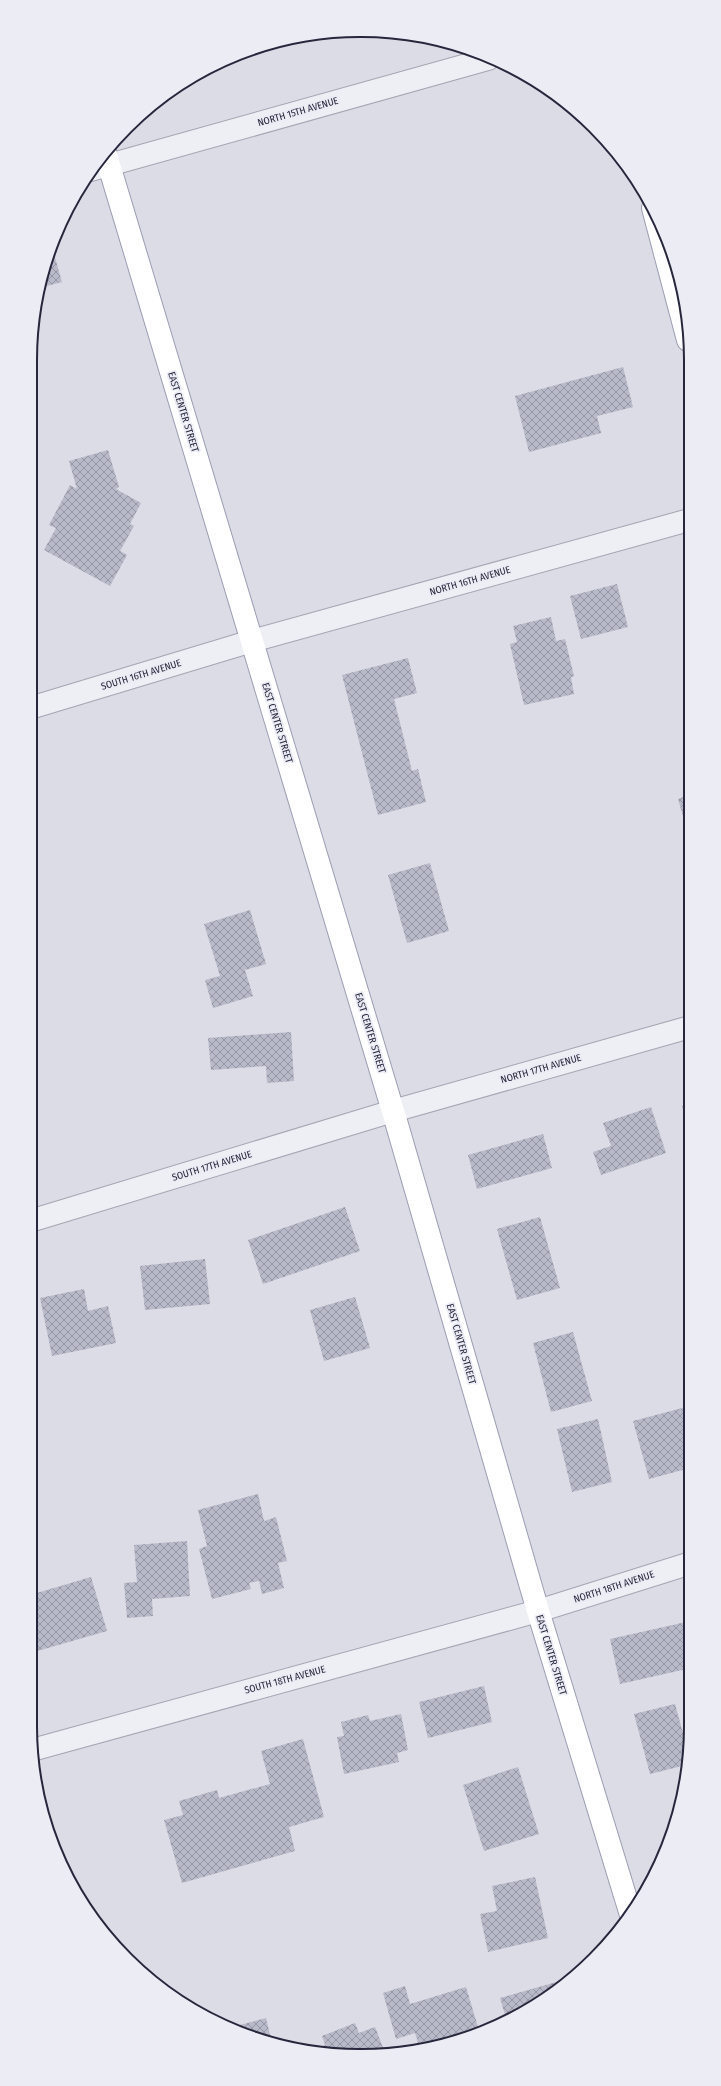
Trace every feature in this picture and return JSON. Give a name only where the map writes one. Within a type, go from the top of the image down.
[{"type":"main road","name":"EAST CENTER STREET","points":[[103,165],[252,641],[393,1111],[538,1611],[628,1906]]},
{"type":"main road","points":[[664,250],[680,308]]},
{"type":"street","name":"NORTH 15TH AVENUE","points":[[106,161],[481,61]]},
{"type":"street","name":"NORTH 16TH AVENUE","points":[[252,641],[684,521]]},
{"type":"street","name":"SOUTH 16TH AVENUE","points":[[37,706],[252,641]]},
{"type":"street","name":"NORTH 17TH AVENUE","points":[[393,1111],[684,1029]]},
{"type":"street","name":"SOUTH 17TH AVENUE","points":[[37,1219],[393,1111]]},
{"type":"street","name":"NORTH 18TH AVENUE","points":[[538,1611],[684,1565]]},
{"type":"street","name":"SOUTH 18TH AVENUE","points":[[38,1748],[538,1611]]},
{"type":"building","points":[[54,256],[62,282],[46,286]]},
{"type":"building","points":[[623,367],[633,407],[597,416],[601,433],[529,452],[515,396]]},
{"type":"building","points":[[108,450],[119,487],[116,489],[141,503],[130,524],[134,526],[120,551],[127,555],[110,586],[44,550],[56,528],[49,525],[70,485],[77,489],[69,461]]},
{"type":"building","points":[[617,584],[628,627],[581,639],[570,596]]},
{"type":"building","points":[[551,617],[556,641],[565,639],[574,676],[571,677],[574,694],[524,705],[510,644],[517,642],[513,626]]},
{"type":"building","points":[[408,658],[417,693],[394,699],[412,771],[418,769],[426,802],[378,815],[342,675]]},
{"type":"building","points":[[684,797],[684,820],[678,799]]},
{"type":"building","points":[[430,863],[449,931],[407,943],[388,875]]},
{"type":"building","points":[[250,910],[266,964],[245,970],[253,996],[213,1008],[205,980],[220,976],[204,924]]},
{"type":"building","points":[[291,1032],[294,1081],[267,1083],[266,1066],[211,1070],[208,1038]]},
{"type":"building","points":[[651,1107],[666,1153],[601,1175],[593,1152],[611,1146],[603,1123]]},
{"type":"building","points":[[543,1134],[552,1168],[477,1189],[468,1155]]},
{"type":"building","points":[[345,1207],[360,1251],[263,1284],[248,1240]]},
{"type":"building","points":[[540,1217],[560,1288],[517,1300],[497,1229]]},
{"type":"building","points":[[205,1259],[210,1304],[145,1310],[140,1266]]},
{"type":"building","points":[[84,1289],[88,1311],[108,1306],[116,1343],[52,1356],[40,1298]]},
{"type":"building","points":[[355,1297],[370,1348],[324,1361],[310,1310]]},
{"type":"building","points":[[573,1332],[592,1401],[551,1412],[533,1343]]},
{"type":"building","points":[[684,1408],[684,1470],[649,1479],[633,1421]]},
{"type":"building","points":[[598,1419],[612,1482],[572,1492],[557,1429]]},
{"type":"building","points":[[258,1494],[264,1521],[276,1517],[287,1561],[278,1563],[284,1588],[262,1594],[259,1581],[249,1583],[251,1589],[212,1599],[199,1549],[207,1546],[198,1510]]},
{"type":"building","points":[[187,1541],[190,1596],[152,1599],[153,1616],[127,1618],[124,1583],[137,1582],[134,1545]]},
{"type":"building","points":[[91,1577],[107,1631],[37,1651],[37,1593]]},
{"type":"building","points":[[684,1622],[684,1670],[620,1684],[610,1639]]},
{"type":"building","points":[[484,1686],[492,1722],[428,1738],[419,1702]]},
{"type":"building","points":[[675,1704],[684,1735],[681,1766],[650,1774],[634,1714]]},
{"type":"building","points":[[401,1714],[408,1750],[397,1753],[399,1762],[344,1774],[337,1737],[344,1736],[341,1722],[368,1715],[370,1721]]},
{"type":"building","points":[[303,1739],[324,1817],[289,1827],[295,1851],[182,1883],[164,1820],[183,1815],[179,1801],[217,1790],[219,1798],[270,1784],[261,1751]]},
{"type":"building","points":[[518,1767],[539,1834],[484,1851],[463,1785]]},
{"type":"building","points":[[535,1877],[548,1938],[488,1952],[480,1914],[497,1911],[492,1886]]},
{"type":"building","points":[[557,1982],[522,2006],[505,2015],[500,1998]]},
{"type":"building","points":[[405,1986],[410,2004],[466,1987],[478,2026],[424,2043],[418,2044],[415,2033],[396,2039],[383,1993]]},
{"type":"building","points":[[266,2018],[270,2036],[257,2032],[240,2025]]},
{"type":"building","points":[[355,2023],[359,2033],[375,2027],[383,2048],[360,2049],[322,2046],[325,2045],[322,2036]]}]
